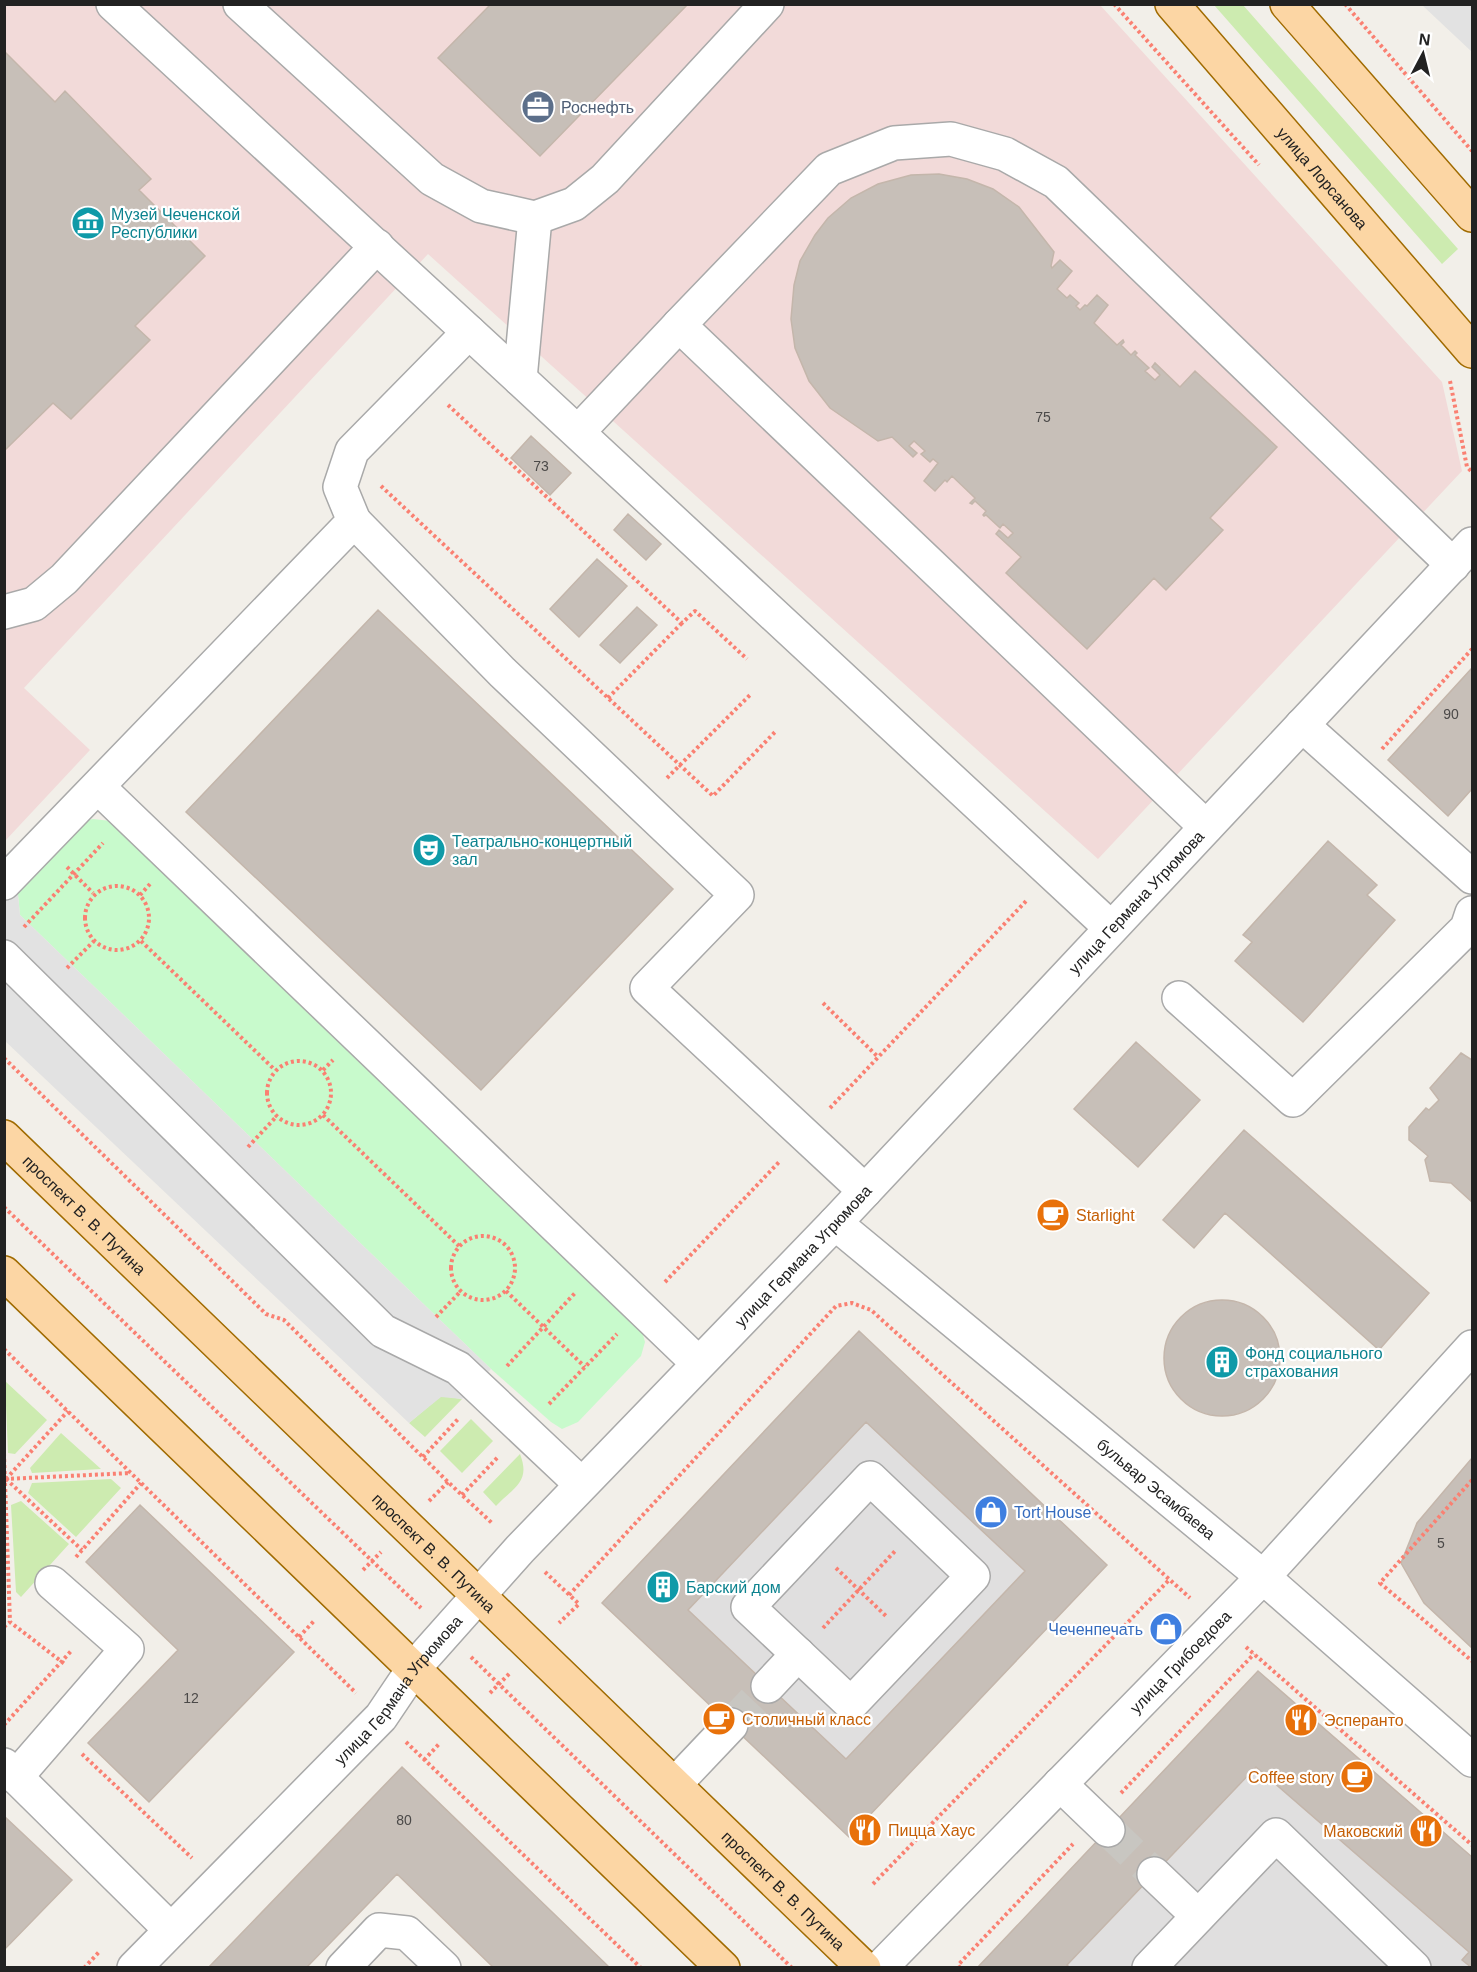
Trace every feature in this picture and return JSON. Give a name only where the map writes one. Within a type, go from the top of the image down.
[{"type":"main road","name":"улица Лорсанова","points":[[1172,4],[1473,351]]},
{"type":"main road","points":[[1287,4],[1473,215]]},
{"type":"main road","name":"проспект В. В. Путина","points":[[4,1137],[864,1968]]},
{"type":"main road","points":[[4,1273],[723,1968]]},
{"type":"street","points":[[113,4],[578,432],[1111,928]]},
{"type":"street","points":[[240,4],[432,179],[481,206],[535,218],[574,204],[605,179],[767,4]]},
{"type":"street","points":[[578,432],[830,169],[894,143],[951,139],[1005,154],[1056,182],[1463,555]]},
{"type":"street","points":[[520,379],[535,218]]},
{"type":"street","points":[[4,612],[34,604],[64,579],[377,246]]},
{"type":"street","points":[[679,325],[1206,827]]},
{"type":"street","points":[[469,332],[352,451],[340,487],[354,521],[502,672],[737,895],[647,988],[865,1191]]},
{"type":"street","points":[[4,884],[354,521]]},
{"type":"street","name":"улица Германа Угрюмова","points":[[134,1968],[381,1717],[414,1668],[520,1549],[865,1191],[1463,555]]},
{"type":"street","points":[[1302,725],[1473,877]]},
{"type":"street","points":[[98,787],[698,1363]]},
{"type":"street","points":[[1179,998],[1293,1100],[1467,928],[1473,913]]},
{"type":"street","points":[[12,944],[383,1330],[458,1368],[581,1484]]},
{"type":"street","name":"бульвар Эсамбаева","points":[[834,1223],[1263,1577],[1473,1760]]},
{"type":"street","name":"улица Грибоедова","points":[[880,1968],[1263,1577],[1473,1347]]},
{"type":"street","points":[[870,1479],[920,1526],[973,1575],[851,1704],[748,1607],[870,1479]]},
{"type":"street","points":[[52,1583],[127,1649],[57,1730],[10,1771],[171,1930]]},
{"type":"street","points":[[768,1686],[798,1654]]},
{"type":"street","points":[[675,1784],[731,1725]]},
{"type":"street","points":[[1060,1784],[1108,1830]]},
{"type":"street","points":[[1149,1968],[1276,1835],[1414,1968]]},
{"type":"street","points":[[1154,1874],[1198,1916]]},
{"type":"street","points":[[343,1968],[379,1930],[407,1932],[444,1968]]},
{"type":"path","points":[[1114,4],[1265,171]]},
{"type":"path","points":[[1345,4],[1473,151]]},
{"type":"path","points":[[1449,374],[1467,467],[1473,472]]},
{"type":"path","points":[[439,413],[447,404],[682,623]]},
{"type":"path","points":[[376,481],[713,796],[775,732]]},
{"type":"path","points":[[608,698],[695,611],[747,659]]},
{"type":"path","points":[[1358,775],[1473,649]]},
{"type":"path","points":[[642,805],[751,694]]},
{"type":"path","points":[[12,944],[129,817]]},
{"type":"path","points":[[462,1495],[1052,873]]},
{"type":"path","points":[[108,886],[125,886],[140,895],[149,909],[149,926],[141,941],[126,949],[109,950],[94,941],[85,927],[85,910],[93,894],[108,886]]},
{"type":"path","points":[[141,941],[275,1070]]},
{"type":"path","points":[[823,1004],[878,1058]]},
{"type":"path","points":[[4,1058],[266,1314],[284,1320],[448,1482],[579,1604],[424,1760]]},
{"type":"path","points":[[291,1061],[308,1061],[323,1070],[331,1084],[331,1101],[323,1115],[308,1124],[291,1125],[276,1117],[267,1103],[267,1085],[275,1070],[291,1061]]},
{"type":"path","points":[[323,1115],[459,1246]]},
{"type":"path","points":[[4,1207],[373,1560]]},
{"type":"path","points":[[482,1236],[490,1236],[506,1245],[514,1259],[515,1276],[506,1291],[492,1300],[475,1300],[460,1292],[451,1277],[450,1261],[459,1246],[473,1237],[482,1236]]},
{"type":"path","points":[[423,1457],[598,1268]]},
{"type":"path","points":[[506,1291],[585,1367]]},
{"type":"path","points":[[4,1349],[424,1760],[641,1968]]},
{"type":"path","points":[[5,1479],[68,1411]]},
{"type":"path","points":[[5,1479],[131,1473]]},
{"type":"path","points":[[5,1479],[82,1551]]},
{"type":"path","points":[[1473,1480],[1380,1583],[1473,1662]]},
{"type":"path","points":[[299,1637],[448,1482]]},
{"type":"path","points":[[52,1583],[141,1483]]},
{"type":"path","points":[[798,1654],[920,1526]]},
{"type":"path","points":[[810,1542],[911,1640]]},
{"type":"path","points":[[873,1884],[1169,1580],[1473,1845]]},
{"type":"path","points":[[4,1599],[9,1604]]},
{"type":"path","points":[[4,1627],[10,1622]]},
{"type":"path","points":[[4,1725],[97,1623]]},
{"type":"path","points":[[499,1684],[792,1968]]},
{"type":"path","points":[[26,1702],[195,1860]]},
{"type":"shaded area","points":[[5,5],[1100,5],[1442,382],[1462,471],[1098,859],[428,254],[24,688],[90,750],[5,841]]},
{"type":"shaded area","points":[[1422,5],[1472,5],[1472,52]]},
{"type":"shaded area","points":[[4,873],[17,885],[20,915],[491,1369],[462,1399],[441,1397],[409,1423],[5,1041]]},
{"type":"shaded area","name":"Барский дом","points":[[859,1331],[1107,1565],[849,1837],[602,1603]]},
{"type":"shaded area","points":[[1258,1671],[1472,1857],[1472,1967],[977,1968]]},
{"type":"green space","points":[[1214,5],[1243,5],[1458,249],[1442,264]]},
{"type":"green space","points":[[93,819],[111,821],[641,1328],[645,1342],[641,1356],[578,1422],[562,1429],[491,1369],[20,915],[17,885],[79,822]]},
{"type":"green space","points":[[5,1381],[47,1420],[15,1454],[8,1453]]},
{"type":"green space","points":[[441,1396],[462,1399],[425,1437],[409,1423]]},
{"type":"green space","points":[[471,1419],[493,1441],[462,1473],[440,1451]]},
{"type":"green space","points":[[61,1433],[101,1469],[32,1473],[30,1468]]},
{"type":"green space","points":[[520,1454],[523,1463],[522,1478],[496,1506],[483,1492]]},
{"type":"green space","points":[[111,1479],[121,1488],[76,1537],[28,1493],[32,1483]]},
{"type":"green space","points":[[21,1501],[69,1544],[21,1597],[16,1592],[11,1505]]},
{"type":"building","name":"Роснефть","points":[[491,4],[688,4],[540,156],[438,58]]},
{"type":"building","name":"Музей Чеченской Республики","points":[[4,51],[55,102],[65,91],[151,179],[139,190],[205,256],[135,326],[150,340],[71,419],[53,403],[4,451]]},
{"type":"building","points":[[939,174],[967,179],[993,189],[1019,207],[1054,252],[1052,268],[1060,260],[1072,271],[1057,289],[1067,298],[1070,295],[1079,303],[1076,306],[1080,310],[1097,295],[1108,305],[1094,323],[1117,345],[1123,340],[1121,345],[1131,355],[1135,351],[1137,353],[1135,355],[1149,368],[1145,371],[1155,380],[1160,375],[1152,367],[1155,363],[1180,387],[1195,371],[1277,447],[1210,518],[1223,530],[1166,590],[1154,578],[1087,649],[1006,573],[1021,557],[996,534],[999,530],[1008,538],[1013,533],[1003,524],[1000,528],[986,515],[984,516],[986,511],[975,501],[970,503],[975,498],[952,476],[935,491],[924,481],[938,463],[933,459],[930,462],[921,454],[925,451],[914,441],[909,446],[917,453],[913,457],[892,437],[878,441],[830,408],[809,381],[795,348],[791,319],[794,285],[800,261],[828,218],[851,198],[878,184],[911,175]]},
{"type":"building","points":[[531,436],[571,473],[550,495],[511,458]]},
{"type":"building","points":[[628,514],[661,544],[646,560],[614,530]]},
{"type":"building","points":[[597,559],[627,586],[579,637],[550,609]]},
{"type":"building","points":[[637,607],[657,625],[620,663],[600,645]]},
{"type":"building","name":"Театрально-концертный зал","points":[[378,610],[673,889],[481,1090],[186,812]]},
{"type":"building","points":[[1472,668],[1472,789],[1448,816],[1388,760]]},
{"type":"building","points":[[1328,841],[1377,885],[1367,895],[1395,920],[1303,1022],[1235,961],[1252,942],[1243,935]]},
{"type":"building","points":[[1136,1042],[1200,1100],[1138,1167],[1074,1109]]},
{"type":"building","points":[[1461,1053],[1472,1060],[1472,1202],[1451,1183],[1430,1181],[1425,1160],[1428,1156],[1409,1140],[1409,1127],[1426,1108],[1429,1110],[1439,1100],[1430,1088]]},
{"type":"building","points":[[1244,1130],[1429,1293],[1379,1350],[1225,1213],[1194,1248],[1163,1220]]},
{"type":"building","name":"Фонд социального страхования","points":[[1222,1300],[1244,1305],[1263,1317],[1275,1336],[1280,1358],[1275,1380],[1263,1399],[1244,1411],[1222,1416],[1200,1411],[1181,1399],[1169,1380],[1164,1358],[1169,1336],[1181,1317],[1200,1305]]},
{"type":"building","name":"Барский дом","points":[[859,1331],[1107,1565],[849,1837],[602,1603]],"holes":[[[866,1422],[1025,1571],[846,1759],[688,1610]]]},
{"type":"building","points":[[1472,1458],[1472,1648],[1424,1603],[1401,1563],[1417,1523]]},
{"type":"building","points":[[140,1505],[294,1652],[149,1802],[88,1743],[178,1650],[86,1562]]},
{"type":"building","points":[[1258,1671],[1472,1857],[1472,1968],[1462,1960],[1469,1952],[1256,1767],[1067,1965],[1070,1968],[977,1968]]},
{"type":"building","points":[[402,1767],[610,1968],[494,1968],[397,1874],[306,1968],[208,1968]]},
{"type":"building","points":[[4,1816],[72,1880],[4,1950]]},
{"type":"tunnel","points":[[731,1725],[768,1686]]},
{"type":"tunnel","points":[[1108,1830],[1154,1874]]},
{"type":"place","name":"Роснефть","points":[[538,107]]},
{"type":"place","name":"Музей Чеченской Республики","points":[[88,223]]},
{"type":"place","name":"Театрально-концертный зал","points":[[429,850]]},
{"type":"place","name":"Starlight","points":[[1053,1215]]},
{"type":"place","name":"Фонд социального страхования","points":[[1222,1362]]},
{"type":"place","name":"Tort House","points":[[991,1512]]},
{"type":"place","name":"Барский дом","points":[[663,1587]]},
{"type":"place","name":"Чеченпечать","points":[[1166,1629]]},
{"type":"place","name":"Столичный класс","points":[[719,1719]]},
{"type":"place","name":"Эсперанто","points":[[1301,1720]]},
{"type":"place","name":"Coffee story","points":[[1357,1777]]},
{"type":"place","name":"Пицца Хаус","points":[[865,1830]]},
{"type":"place","name":"Маковский","points":[[1426,1831]]}]
